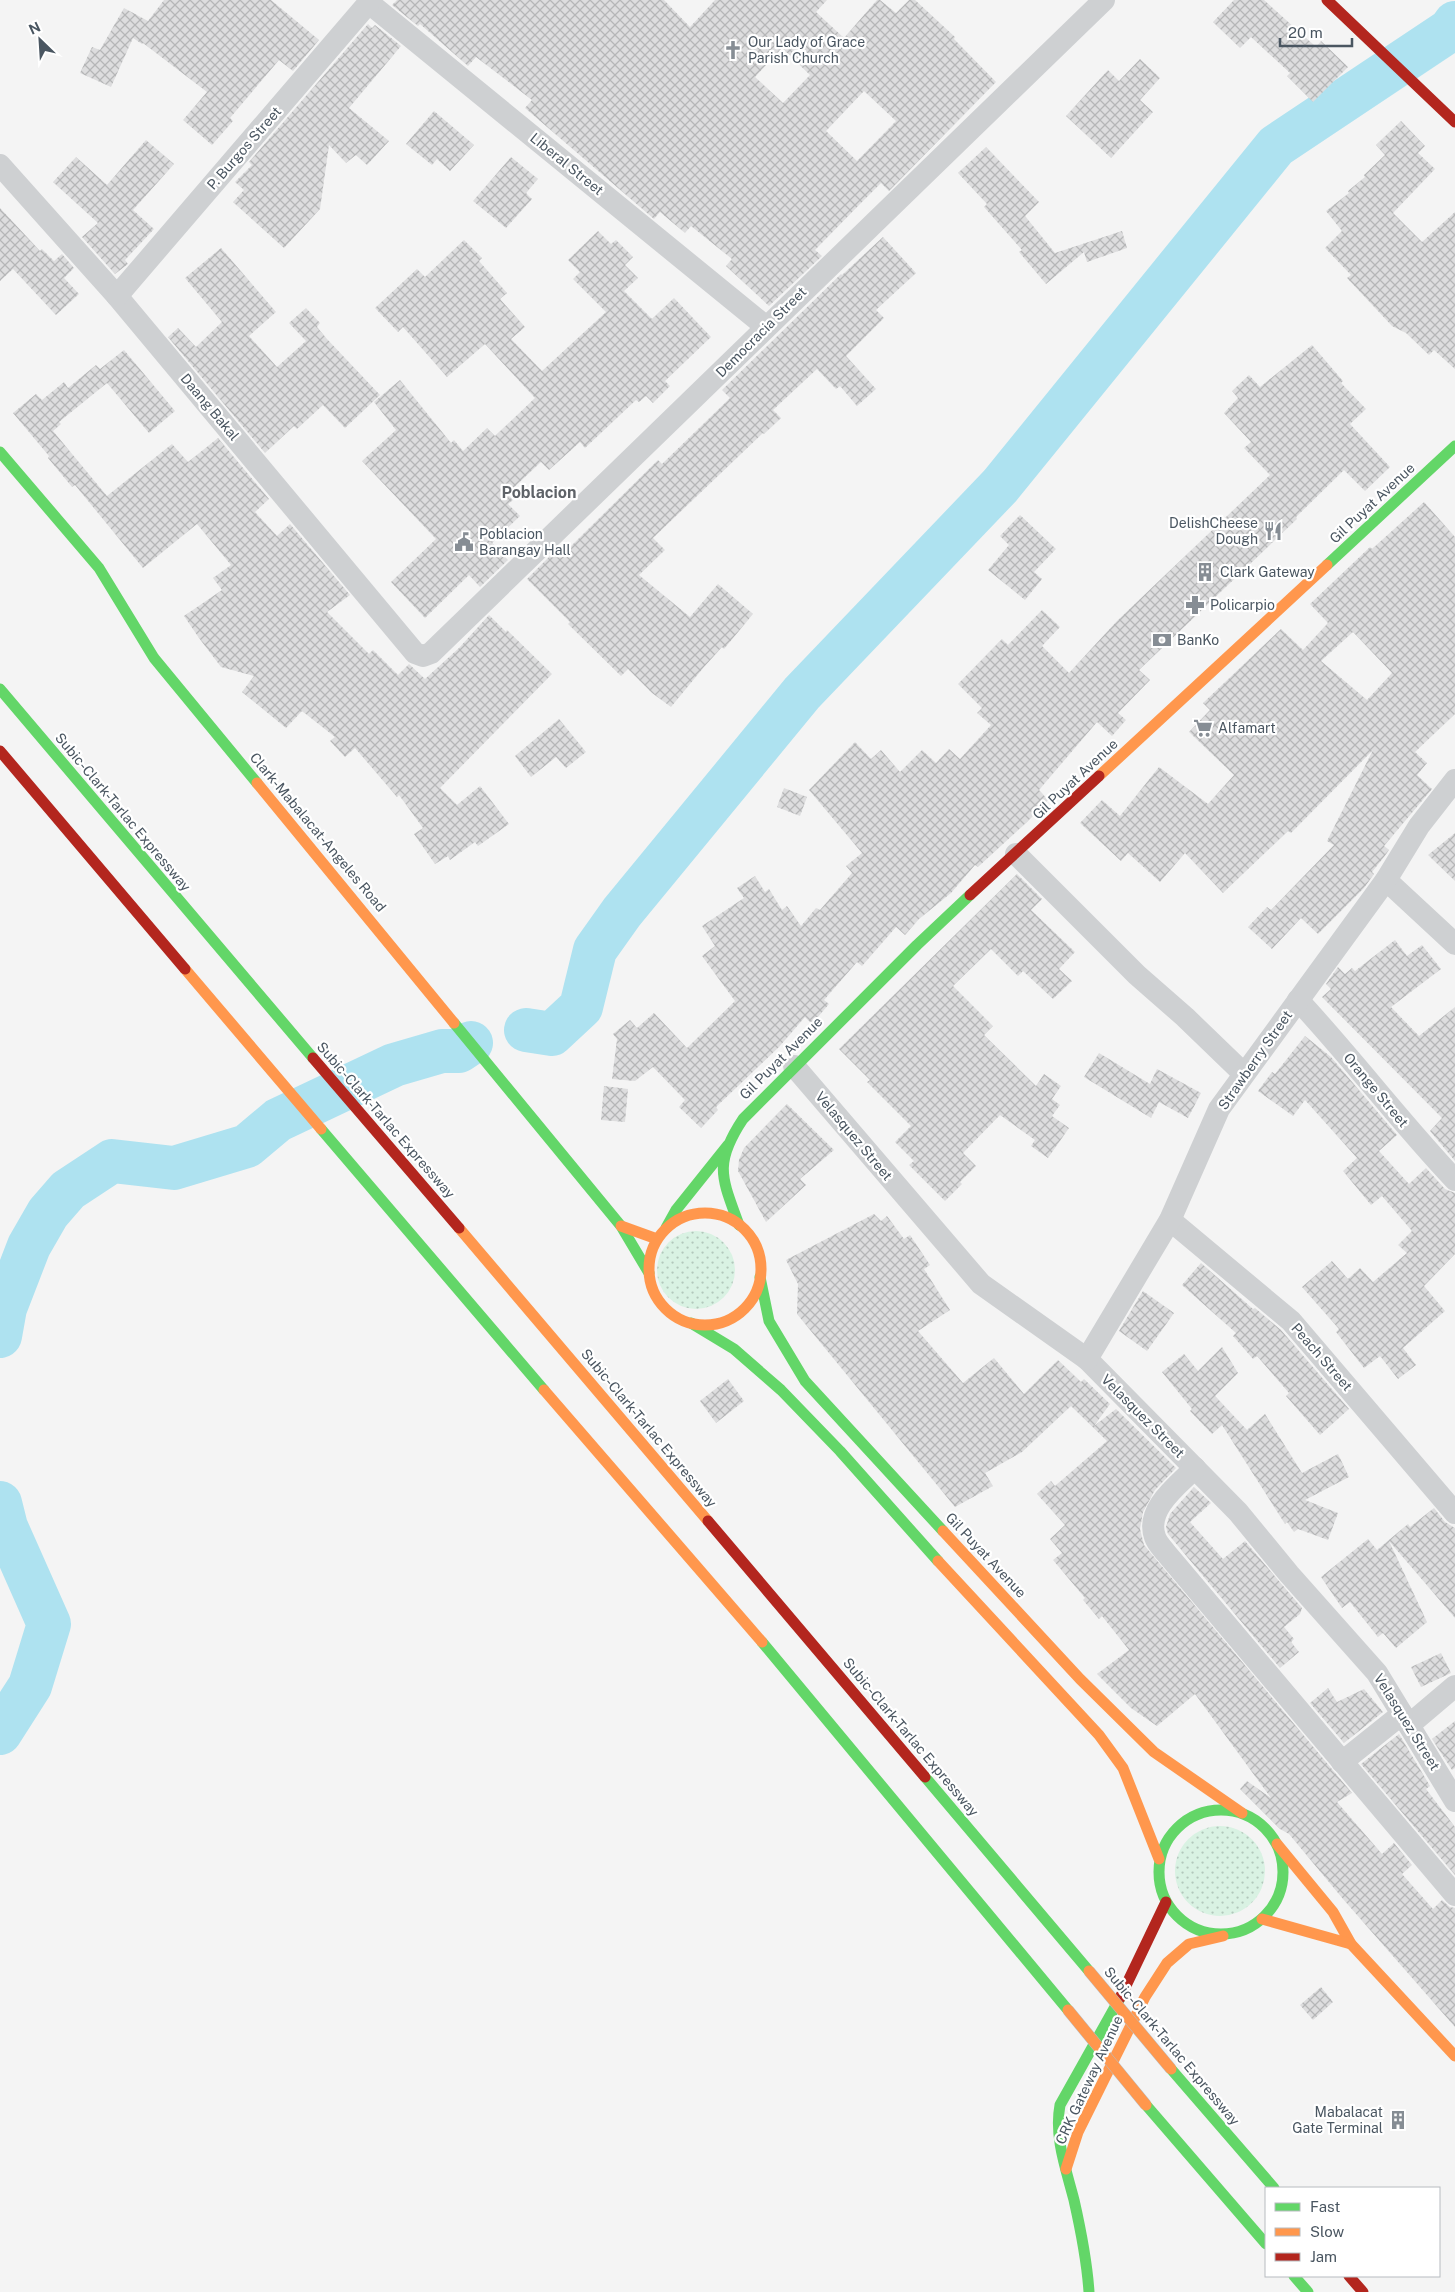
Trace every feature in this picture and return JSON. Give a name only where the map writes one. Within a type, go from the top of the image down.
[{"type":"main road","points":[[1327,0],[1455,122]]},
{"type":"main road","name":"Gil Puyat Avenue","points":[[739,1225],[724,1188],[722,1158],[739,1124],[750,1110],[917,946],[1455,446]]},
{"type":"main road","name":"Clark-Mabalacat-Angeles Road","points":[[0,452],[99,568],[154,658],[364,911],[621,1226],[649,1273]]},
{"type":"main road","name":"Subic-Clark-Tarlac Expressway","points":[[0,689],[1273,2187]]},
{"type":"main road","points":[[0,751],[516,1358],[674,1538],[866,1765],[1146,2105],[1265,2243]]},
{"type":"main road","name":"Gil Puyat Avenue","points":[[661,1235],[676,1210],[728,1145]]},
{"type":"main road","points":[[691,1323],[714,1324],[736,1316],[752,1299],[760,1277],[760,1260],[754,1243],[739,1225],[718,1215],[695,1214],[684,1217],[661,1235],[651,1256],[649,1273],[655,1295],[662,1305],[680,1319],[691,1323],[734,1349],[781,1390],[840,1451],[908,1528],[1099,1735],[1123,1768],[1160,1859]]},
{"type":"main road","name":"Clark-Mabalacat-Angeles Road","points":[[621,1226],[661,1235]]},
{"type":"main road","name":"Gil Puyat Avenue","points":[[760,1277],[769,1321],[805,1381],[1080,1679],[1121,1720],[1154,1752],[1242,1813]]},
{"type":"main road","points":[[1277,1844],[1282,1857],[1282,1884],[1271,1909],[1262,1919],[1247,1929],[1229,1934],[1199,1931],[1186,1925],[1174,1915],[1166,1902],[1160,1888],[1158,1874],[1164,1845],[1173,1832],[1197,1814],[1219,1810],[1242,1813],[1268,1830],[1277,1844],[1312,1884],[1333,1912],[1351,1944],[1455,2056]]},
{"type":"main road","name":"CRK Gateway Avenue","points":[[1066,2169],[1058,2141],[1057,2120],[1060,2105],[1130,1977],[1166,1902]]},
{"type":"main road","points":[[1262,1919],[1351,1944]]},
{"type":"main road","name":"CRK Gateway Avenue","points":[[1066,2169],[1078,2132],[1145,1997],[1166,1963],[1189,1944],[1229,1934]]},
{"type":"main road","points":[[1066,2169],[1084,2247],[1089,2292]]},
{"type":"main road","points":[[1295,2277],[1308,2292]]},
{"type":"main road","points":[[1350,2277],[1363,2292]]},
{"type":"street","name":"Democracia Street","points":[[415,653],[422,656],[431,652],[765,326],[1104,0]]},
{"type":"street","name":"Liberal Street","points":[[370,1],[765,326]]},
{"type":"street","name":"P. Burgos Street","points":[[117,296],[370,1]]},
{"type":"street","name":"Daang Bakal","points":[[0,165],[117,296],[415,653]]},
{"type":"street","name":"Strawberry Street","points":[[1087,1360],[1170,1220],[1219,1109],[1243,1073],[1386,880],[1420,826],[1455,780]]},
{"type":"street","points":[[1016,854],[1137,975],[1185,1017],[1243,1073]]},
{"type":"street","points":[[1386,880],[1455,944]]},
{"type":"street","name":"Orange Street","points":[[1298,1000],[1328,1032],[1422,1145],[1455,1180]]},
{"type":"street","name":"Velasquez Street","points":[[794,1066],[981,1284],[1087,1360],[1238,1512],[1289,1574],[1377,1673],[1455,1801]]},
{"type":"street","name":"Peach Street","points":[[1170,1220],[1291,1321],[1455,1513]]},
{"type":"street","points":[[1195,1468],[1167,1496],[1155,1515],[1153,1529],[1155,1538],[1455,1896]]},
{"type":"street","points":[[1342,1762],[1455,1686]]},
{"type":"green space","points":[[696,1231],[711,1234],[724,1242],[732,1255],[735,1270],[732,1285],[724,1298],[711,1306],[696,1309],[681,1306],[668,1298],[660,1285],[657,1270],[660,1255],[668,1242],[681,1234]]},
{"type":"green space","points":[[1220,1826],[1237,1830],[1252,1839],[1261,1854],[1265,1871],[1261,1888],[1252,1903],[1237,1912],[1220,1916],[1203,1912],[1188,1903],[1179,1888],[1175,1871],[1179,1854],[1188,1839],[1203,1830]]},
{"type":"building","points":[[164,0],[271,0],[319,40],[293,71],[279,60],[230,118],[233,121],[212,145],[183,120],[207,92],[143,43],[133,38],[111,87],[80,73],[92,47],[100,50],[124,8],[148,21]]},
{"type":"building","points":[[397,0],[664,0],[690,27],[715,0],[827,0],[816,12],[844,38],[877,0],[880,0],[896,13],[909,0],[915,0],[955,37],[954,39],[996,82],[889,191],[881,183],[815,250],[822,256],[769,306],[726,266],[732,259],[691,226],[685,233],[660,212],[654,219],[525,108],[532,100],[476,57],[468,66],[420,24],[418,26],[392,5]],"holes":[[[782,48],[810,75],[783,103],[755,77]],[[864,91],[896,121],[857,161],[826,131]]]},
{"type":"building","points":[[1234,0],[1264,0],[1316,47],[1321,41],[1348,67],[1313,102],[1287,76],[1290,73],[1251,37],[1240,48],[1213,22]]},
{"type":"building","points":[[368,24],[372,28],[375,25],[401,46],[349,108],[389,141],[367,165],[356,155],[346,163],[329,145],[320,209],[284,248],[233,202],[244,190],[235,182],[252,165],[249,162]]},
{"type":"building","points":[[1140,59],[1160,78],[1140,100],[1153,112],[1111,158],[1066,116],[1108,70],[1119,81]]},
{"type":"building","points":[[434,111],[474,145],[450,171],[437,159],[432,165],[406,144]]},
{"type":"building","points":[[1401,121],[1425,146],[1418,153],[1435,169],[1393,213],[1422,242],[1455,212],[1455,369],[1434,350],[1429,355],[1406,333],[1392,326],[1347,278],[1351,275],[1325,248],[1342,231],[1326,211],[1349,193],[1348,191],[1365,177],[1364,175],[1385,155],[1376,145]]},
{"type":"building","points":[[146,140],[174,164],[133,210],[154,229],[125,260],[128,264],[115,274],[82,237],[98,223],[53,182],[76,157],[107,185]]},
{"type":"building","points":[[986,147],[1039,202],[1025,216],[1055,253],[1122,231],[1127,248],[1087,262],[1084,252],[1046,284],[1019,252],[1022,250],[984,207],[987,204],[958,173]]},
{"type":"building","points":[[511,157],[538,179],[526,193],[532,199],[506,228],[473,201]]},
{"type":"building","points":[[0,208],[40,251],[42,249],[54,261],[62,254],[74,268],[64,278],[79,294],[56,315],[13,269],[0,281]]},
{"type":"building","points":[[598,231],[611,244],[616,240],[633,257],[625,265],[638,278],[624,291],[652,319],[674,298],[711,337],[665,381],[670,386],[653,403],[646,396],[639,402],[636,400],[585,448],[580,442],[549,470],[541,462],[507,494],[513,500],[508,504],[520,516],[492,543],[508,560],[480,587],[469,575],[425,618],[391,582],[436,539],[362,461],[396,430],[374,402],[400,380],[451,443],[454,440],[463,451],[487,428],[495,436],[535,398],[485,344],[447,377],[403,327],[398,332],[375,308],[417,269],[425,277],[464,240],[482,258],[479,261],[507,293],[500,299],[525,327],[511,339],[542,371],[606,312],[573,279],[580,272],[568,260]]},
{"type":"building","points":[[883,237],[916,273],[876,310],[884,318],[846,356],[876,389],[857,406],[840,386],[836,389],[817,369],[773,410],[781,418],[653,538],[665,550],[639,575],[690,617],[718,584],[753,614],[724,649],[722,647],[704,667],[671,707],[652,693],[628,669],[621,676],[568,624],[570,622],[527,579],[560,546],[566,551],[658,460],[662,464],[730,398],[722,390],[841,274]]},
{"type":"building","points":[[221,248],[276,312],[249,336],[277,367],[306,341],[289,323],[306,308],[320,323],[317,327],[327,339],[380,395],[345,428],[323,405],[297,429],[294,426],[265,453],[168,337],[178,328],[196,347],[222,322],[185,278]]},
{"type":"building","points":[[1312,345],[1343,381],[1341,383],[1366,409],[1350,424],[1390,467],[1365,491],[1344,470],[1296,517],[1297,519],[1139,670],[1150,680],[1118,713],[1126,720],[1112,736],[1097,722],[1039,790],[1048,800],[1027,822],[978,867],[975,865],[951,893],[919,919],[905,935],[896,927],[862,966],[857,962],[824,1000],[829,1004],[812,1024],[805,1017],[779,1047],[716,1107],[718,1110],[701,1128],[679,1107],[685,1100],[653,1067],[635,1081],[612,1079],[617,1039],[613,1034],[630,1020],[637,1028],[654,1013],[687,1048],[735,1001],[702,956],[715,946],[702,926],[744,898],[737,888],[755,876],[765,892],[769,889],[782,910],[787,906],[801,926],[816,908],[820,910],[852,873],[846,866],[862,853],[809,790],[855,742],[871,759],[881,750],[900,772],[922,750],[936,763],[949,749],[960,759],[991,725],[977,713],[982,708],[958,684],[1002,639],[1008,645],[1042,610],[1060,627],[1042,646],[1069,673],[1117,621],[1270,475],[1244,448],[1251,442],[1224,413],[1238,398],[1232,391],[1249,375],[1260,387]]},
{"type":"building","points":[[124,350],[175,411],[149,433],[107,383],[59,422],[61,424],[53,431],[107,496],[172,444],[188,462],[218,438],[269,499],[255,512],[277,536],[290,524],[350,595],[327,612],[369,654],[373,650],[398,675],[409,664],[425,679],[459,648],[489,615],[552,674],[440,788],[457,805],[480,786],[509,824],[478,846],[475,842],[450,860],[448,856],[435,864],[414,834],[423,828],[399,795],[397,797],[355,748],[345,757],[330,741],[335,737],[302,711],[286,728],[242,692],[254,676],[221,667],[199,638],[184,616],[222,590],[213,578],[231,565],[197,524],[143,568],[75,485],[72,487],[13,413],[36,394],[42,400],[64,382],[68,388],[96,365],[100,369]]},
{"type":"building","points":[[1424,502],[1455,537],[1455,714],[1415,752],[1427,763],[1417,775],[1432,789],[1384,846],[1389,850],[1372,872],[1374,874],[1364,888],[1318,934],[1301,918],[1272,949],[1248,927],[1267,907],[1271,910],[1334,845],[1327,841],[1373,750],[1291,833],[1288,831],[1223,893],[1185,853],[1160,882],[1128,853],[1121,861],[1080,823],[1102,800],[1120,816],[1159,767],[1208,804],[1234,775],[1189,732],[1210,710],[1203,703],[1281,629],[1303,650],[1328,623],[1310,604],[1370,547],[1372,549]],"holes":[[[1353,632],[1392,673],[1367,700],[1321,661]]]},
{"type":"building","points":[[1020,515],[1056,549],[1034,572],[1042,579],[1025,600],[988,570],[1009,545],[1000,536]]},
{"type":"building","points":[[559,719],[586,752],[566,768],[556,757],[531,777],[515,756]]},
{"type":"building","points":[[784,788],[807,797],[800,816],[777,807]]},
{"type":"building","points":[[1455,833],[1455,881],[1428,855]]},
{"type":"building","points":[[1017,874],[1042,899],[1031,910],[1075,952],[1059,969],[1072,981],[1053,999],[1023,971],[1018,976],[991,949],[953,986],[993,1026],[984,1035],[1036,1086],[1044,1074],[1061,1086],[1052,1099],[1060,1105],[1052,1116],[1069,1128],[1048,1158],[1031,1146],[1035,1140],[1000,1115],[963,1153],[976,1166],[945,1201],[909,1165],[914,1161],[895,1142],[911,1126],[867,1082],[870,1080],[839,1049]]},
{"type":"building","points":[[1395,940],[1407,956],[1422,945],[1441,969],[1391,1007],[1419,1036],[1455,1007],[1455,1161],[1430,1131],[1442,1118],[1322,997],[1331,989],[1326,984],[1338,967],[1345,974],[1352,968],[1355,971]]},
{"type":"building","points":[[1305,1036],[1331,1057],[1397,1135],[1379,1151],[1409,1184],[1426,1168],[1445,1189],[1455,1193],[1455,1254],[1424,1286],[1445,1311],[1403,1348],[1416,1365],[1398,1379],[1380,1356],[1364,1368],[1336,1332],[1339,1329],[1302,1287],[1332,1261],[1348,1279],[1360,1268],[1373,1282],[1407,1253],[1398,1245],[1412,1231],[1382,1196],[1371,1205],[1343,1171],[1357,1158],[1305,1100],[1293,1116],[1258,1091],[1272,1072],[1275,1074]]},
{"type":"building","points":[[1099,1053],[1150,1084],[1157,1069],[1201,1093],[1188,1118],[1159,1102],[1151,1118],[1084,1077]]},
{"type":"building","points":[[604,1086],[628,1089],[625,1122],[601,1120]]},
{"type":"building","points":[[787,1104],[834,1150],[800,1179],[806,1185],[766,1222],[738,1171],[739,1160],[744,1148]]},
{"type":"building","points":[[874,1214],[881,1221],[887,1216],[904,1239],[910,1235],[930,1265],[924,1269],[950,1310],[918,1331],[963,1383],[994,1358],[1024,1394],[1058,1360],[1081,1382],[1084,1379],[1110,1404],[1094,1426],[1116,1409],[1176,1468],[1155,1490],[1143,1512],[1140,1529],[1144,1545],[1352,1793],[1337,1802],[1382,1854],[1394,1843],[1412,1865],[1402,1874],[1433,1909],[1442,1900],[1450,1907],[1455,1908],[1455,2027],[1289,1834],[1280,1829],[1240,1789],[1247,1781],[1271,1798],[1195,1694],[1157,1726],[1131,1708],[1097,1674],[1129,1650],[1102,1616],[1099,1619],[1083,1600],[1085,1598],[1053,1560],[1062,1553],[1050,1539],[1065,1525],[1037,1494],[1051,1481],[1055,1486],[1107,1441],[1071,1406],[1022,1452],[985,1473],[993,1486],[955,1507],[797,1314],[798,1284],[786,1260]]},
{"type":"building","points":[[1201,1263],[1253,1309],[1255,1308],[1281,1330],[1349,1409],[1320,1435],[1286,1396],[1289,1393],[1257,1356],[1253,1359],[1233,1336],[1236,1333],[1182,1285]]},
{"type":"building","points":[[1143,1291],[1174,1313],[1147,1351],[1119,1331]]},
{"type":"building","points":[[1222,1347],[1238,1373],[1215,1396],[1247,1430],[1265,1414],[1302,1473],[1338,1454],[1349,1477],[1305,1500],[1338,1513],[1328,1540],[1298,1529],[1294,1532],[1287,1522],[1285,1524],[1222,1425],[1212,1434],[1190,1411],[1192,1409],[1162,1372],[1184,1354],[1198,1371]]},
{"type":"building","points":[[728,1379],[744,1401],[716,1423],[700,1401]]},
{"type":"building","points":[[1194,1487],[1211,1503],[1190,1522],[1223,1559],[1245,1541],[1302,1608],[1300,1614],[1284,1627],[1294,1639],[1291,1642],[1299,1652],[1280,1668],[1168,1534],[1166,1527],[1170,1514]]},
{"type":"building","points":[[1434,1508],[1445,1522],[1455,1528],[1455,1618],[1389,1541],[1427,1622],[1396,1648],[1383,1633],[1378,1637],[1350,1602],[1342,1608],[1321,1577],[1368,1539],[1377,1550],[1408,1524],[1410,1527]]},
{"type":"building","points":[[1441,1653],[1451,1673],[1421,1687],[1411,1667]]},
{"type":"building","points":[[1328,1688],[1337,1702],[1364,1689],[1383,1712],[1344,1743],[1310,1703]]},
{"type":"building","points":[[1455,1721],[1455,1768],[1452,1770],[1432,1739]]},
{"type":"building","points":[[1399,1734],[1430,1786],[1426,1789],[1455,1827],[1455,1875],[1361,1764]]},
{"type":"building","points":[[1321,1987],[1333,2002],[1313,2020],[1300,2005]]},
{"type":"waterway","points":[[526,1030],[552,1034],[581,1007],[595,950],[622,912],[802,693],[1000,486],[1276,146],[1450,30],[1455,23]]},
{"type":"waterway","points":[[0,1336],[5,1308],[29,1246],[48,1213],[68,1190],[112,1161],[174,1168],[247,1146],[278,1120],[394,1065],[442,1051],[459,1051],[471,1043]]},
{"type":"waterway","points":[[0,1503],[6,1527],[49,1624],[30,1686],[0,1733]]},
{"type":"traffic: fast","points":[[1327,565],[1455,446]]},
{"type":"traffic: fast","points":[[0,452],[99,568],[154,658],[257,783]]},
{"type":"traffic: fast","points":[[0,689],[313,1058]]},
{"type":"traffic: fast","points":[[739,1225],[728,1195],[723,1171],[727,1148],[743,1119],[917,945],[970,895]]},
{"type":"traffic: fast","points":[[454,1023],[621,1226],[649,1273]]},
{"type":"traffic: fast","points":[[321,1129],[544,1390]]},
{"type":"traffic: fast","points":[[666,1228],[676,1210],[728,1145]]},
{"type":"traffic: fast","points":[[760,1277],[769,1321],[805,1381],[943,1531]]},
{"type":"traffic: fast","points":[[691,1323],[734,1349],[781,1390],[840,1451],[938,1561]]},
{"type":"traffic: fast","points":[[762,1642],[1068,2010]]},
{"type":"traffic: fast","points":[[925,1777],[1089,1971]]},
{"type":"traffic: fast","points":[[1221,1810],[1245,1814],[1265,1828],[1279,1848],[1283,1872],[1279,1896],[1265,1916],[1245,1930],[1221,1934],[1197,1930],[1177,1916],[1163,1896],[1159,1872],[1163,1848],[1177,1828],[1197,1814],[1221,1810]]},
{"type":"traffic: fast","points":[[1089,2292],[1081,2235],[1060,2141],[1060,2105],[1120,1998]]},
{"type":"traffic: fast","points":[[1171,2069],[1273,2187]]},
{"type":"traffic: fast","points":[[1146,2105],[1265,2243]]},
{"type":"traffic: fast","points":[[1295,2277],[1308,2292]]},
{"type":"traffic: slow","points":[[1099,776],[1327,565]]},
{"type":"traffic: slow","points":[[257,783],[454,1023]]},
{"type":"traffic: slow","points":[[185,969],[321,1129]]},
{"type":"traffic: slow","points":[[705,1213],[726,1217],[744,1230],[757,1248],[761,1269],[757,1290],[744,1308],[726,1321],[705,1325],[684,1321],[666,1308],[653,1290],[649,1269],[653,1248],[666,1230],[684,1217],[705,1213]]},
{"type":"traffic: slow","points":[[621,1226],[657,1239]]},
{"type":"traffic: slow","points":[[459,1228],[708,1521]]},
{"type":"traffic: slow","points":[[544,1390],[762,1642]]},
{"type":"traffic: slow","points":[[943,1531],[1080,1679],[1154,1752],[1242,1813]]},
{"type":"traffic: slow","points":[[938,1561],[1099,1735],[1123,1768],[1159,1859]]},
{"type":"traffic: slow","points":[[1277,1844],[1333,1912],[1351,1944],[1455,2056]]},
{"type":"traffic: slow","points":[[1262,1919],[1351,1944]]},
{"type":"traffic: slow","points":[[1066,2169],[1078,2132],[1145,1997],[1167,1963],[1189,1944],[1223,1936]]},
{"type":"traffic: slow","points":[[1089,1971],[1171,2069]]},
{"type":"traffic: slow","points":[[1068,2010],[1146,2105]]},
{"type":"traffic: jam","points":[[1327,0],[1455,122]]},
{"type":"traffic: jam","points":[[0,751],[185,969]]},
{"type":"traffic: jam","points":[[970,895],[1099,776]]},
{"type":"traffic: jam","points":[[313,1058],[459,1228]]},
{"type":"traffic: jam","points":[[708,1521],[925,1777]]},
{"type":"traffic: jam","points":[[1120,1998],[1166,1902]]},
{"type":"traffic: jam","points":[[1350,2277],[1363,2292]]},
{"type":"place","name":"Our Lady of Grace Parish Church","points":[[733,50]]},
{"type":"place","name":"DelishCheese Dough","points":[[1273,531]]},
{"type":"place","name":"Poblacion Barangay Hall","points":[[464,542]]},
{"type":"place","name":"Clark Gateway","points":[[1205,572]]},
{"type":"place","name":"Policarpio","points":[[1195,605]]},
{"type":"place","name":"BanKo","points":[[1162,640]]},
{"type":"place","name":"Alfamart","points":[[1203,728]]},
{"type":"place","name":"Mabalacat Gate Terminal","points":[[1398,2120]]},
{"type":"district","name":"Poblacion","points":[[539,492]]}]
